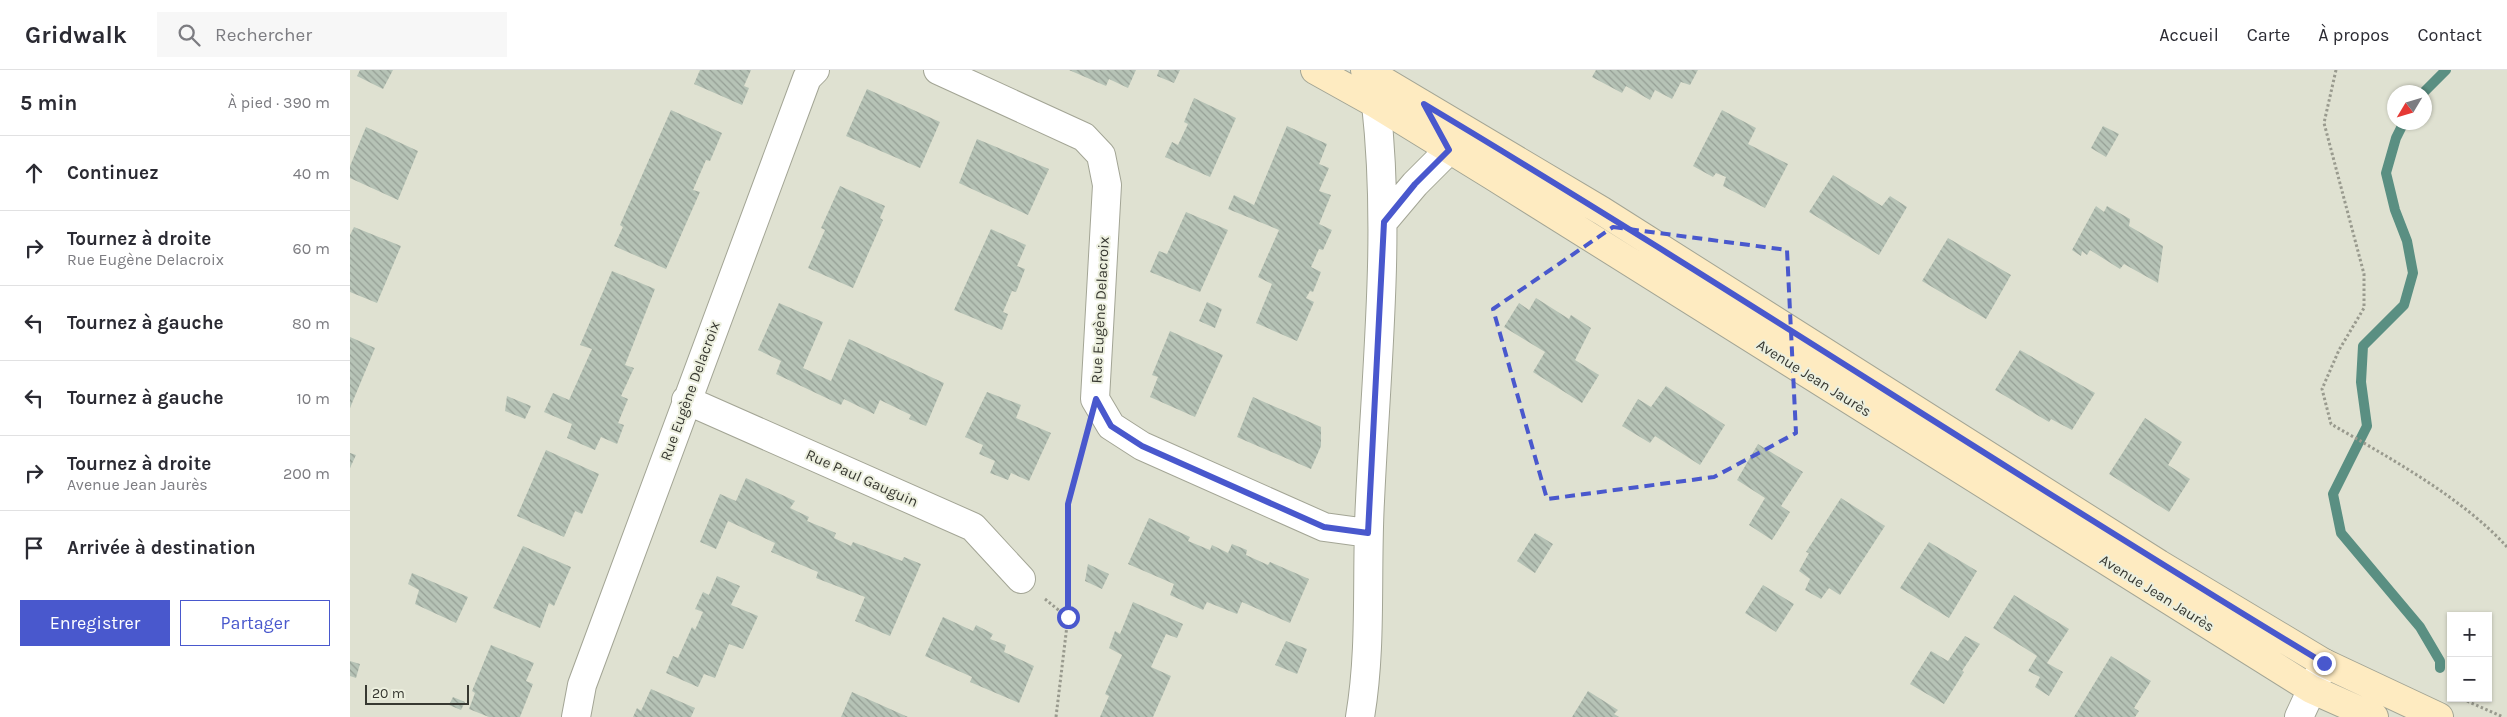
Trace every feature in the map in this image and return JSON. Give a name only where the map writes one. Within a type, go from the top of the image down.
[{"type":"main road","name":"Avenue Jean Jaurès","points":[[1315,70],[1376,104],[1510,186],[2312,689],[2374,717]]},
{"type":"main road","name":"Avenue Jean Jaurès","points":[[1365,70],[1602,211],[2159,564],[2324,663],[2427,712]]},
{"type":"street","name":"Rue Eugène Delacroix","points":[[576,717],[582,685],[686,400],[807,78],[815,70]]},
{"type":"street","name":"Rue Eugène Delacroix","points":[[938,70],[1084,137],[1101,155],[1107,185],[1096,399],[1111,426],[1142,446],[1324,527],[1368,533]]},
{"type":"street","points":[[1360,717],[1365,688],[1368,533],[1384,222],[1382,159],[1376,104],[1424,104],[1449,150],[1415,184],[1384,222]]},
{"type":"street","name":"Rue Paul Gauguin","points":[[686,400],[974,526],[1021,579]]},
{"type":"street","points":[[2299,717],[2324,663]]},
{"type":"path","points":[[2336,70],[2324,123],[2364,274],[2364,308],[2339,350],[2322,389],[2331,424],[2415,474],[2491,529],[2507,547]]},
{"type":"path","points":[[1056,717],[1068,617],[1068,504],[1096,399]]},
{"type":"path","points":[[2471,702],[2503,717]]},
{"type":"highlighted area","points":[[1613,227],[1787,250],[1796,433],[1714,477],[1547,499],[1493,309]]},
{"type":"building","points":[[360,70],[393,70],[383,89],[357,76]]},
{"type":"building","points":[[700,70],[751,70],[744,86],[749,88],[742,105],[694,84]]},
{"type":"building","points":[[1069,70],[1136,70],[1128,88],[1109,79],[1106,86]]},
{"type":"building","points":[[1159,70],[1180,70],[1174,83],[1157,76]]},
{"type":"building","points":[[1596,70],[1698,70],[1690,85],[1681,82],[1672,99],[1655,90],[1650,100],[1626,86],[1622,93],[1592,77]]},
{"type":"building","points":[[867,89],[940,122],[920,168],[846,136]]},
{"type":"building","points":[[1194,98],[1236,118],[1210,177],[1165,157],[1172,142],[1178,145],[1188,124],[1184,122]]},
{"type":"building","points":[[671,110],[722,133],[710,161],[706,160],[693,190],[700,192],[666,269],[614,246],[623,227],[620,225]]},
{"type":"building","points":[[1722,110],[1756,128],[1748,144],[1788,164],[1765,208],[1723,186],[1726,177],[1716,173],[1713,177],[1693,166]]},
{"type":"building","points":[[1287,126],[1327,144],[1319,164],[1329,168],[1319,191],[1331,195],[1319,224],[1332,230],[1323,250],[1319,249],[1311,267],[1321,272],[1313,292],[1310,291],[1306,298],[1314,302],[1297,341],[1256,323],[1272,284],[1258,277],[1279,230],[1228,209],[1234,195],[1254,205]]},
{"type":"building","points":[[2103,126],[2119,134],[2106,157],[2091,148]]},
{"type":"building","points":[[366,127],[418,151],[398,200],[350,178],[350,166]]},
{"type":"building","points":[[977,139],[1049,169],[1028,215],[959,183]]},
{"type":"building","points":[[1833,175],[1882,206],[1890,196],[1907,207],[1879,255],[1809,212]]},
{"type":"building","points":[[840,186],[885,206],[880,218],[883,220],[853,288],[808,268],[825,230],[821,228]]},
{"type":"building","points":[[2096,206],[2104,212],[2107,206],[2130,219],[2129,226],[2163,246],[2158,283],[2124,264],[2120,269],[2090,250],[2087,255],[2082,251],[2081,256],[2072,250]]},
{"type":"building","points":[[1186,212],[1228,230],[1200,292],[1150,272],[1159,251],[1167,254]]},
{"type":"building","points":[[354,227],[401,246],[377,303],[350,292],[350,235]]},
{"type":"building","points":[[991,229],[1026,245],[1017,266],[1025,269],[1016,292],[1012,291],[1003,312],[1008,314],[1002,330],[954,310]]},
{"type":"building","points":[[1948,238],[2011,275],[1986,319],[1922,281]]},
{"type":"building","points":[[612,271],[655,289],[625,365],[634,368],[621,396],[628,399],[618,423],[624,425],[617,444],[601,437],[595,450],[567,438],[572,424],[544,412],[553,393],[569,400],[592,349],[580,345]]},
{"type":"building","points":[[1536,298],[1569,319],[1571,315],[1591,328],[1575,360],[1599,375],[1582,403],[1533,372],[1545,352],[1504,327],[1519,303],[1529,310]]},
{"type":"building","points":[[1207,302],[1222,309],[1215,328],[1199,321]]},
{"type":"building","points":[[779,303],[823,322],[803,368],[831,381],[849,339],[944,383],[926,426],[909,419],[911,415],[880,400],[874,414],[844,399],[841,405],[776,374],[781,361],[758,350]]},
{"type":"building","points":[[1170,331],[1223,355],[1195,417],[1150,397],[1158,377],[1152,375]]},
{"type":"building","points":[[350,337],[375,348],[350,408]]},
{"type":"building","points":[[2020,350],[2095,393],[2072,430],[2051,419],[2049,422],[1995,390]]},
{"type":"building","points":[[1666,386],[1725,425],[1700,465],[1655,436],[1650,443],[1622,426],[1638,399],[1651,407]]},
{"type":"building","points":[[987,392],[1021,405],[1016,418],[1051,433],[1029,481],[1011,473],[1008,480],[990,473],[995,461],[979,454],[983,445],[965,437]]},
{"type":"building","points":[[507,396],[531,406],[525,419],[505,411]]},
{"type":"building","points":[[1253,397],[1321,427],[1321,446],[1311,469],[1237,437]]},
{"type":"building","points":[[2145,418],[2182,442],[2168,465],[2190,479],[2169,512],[2109,474]]},
{"type":"building","points":[[1758,444],[1803,472],[1781,506],[1790,512],[1772,540],[1749,525],[1765,498],[1737,480]]},
{"type":"building","points":[[546,450],[599,474],[582,514],[575,511],[564,537],[517,516]]},
{"type":"building","points":[[350,453],[356,455],[350,468]]},
{"type":"building","points":[[746,478],[795,501],[790,508],[809,517],[807,521],[836,533],[834,538],[851,546],[853,542],[902,561],[904,557],[921,564],[890,636],[855,621],[865,597],[816,578],[818,572],[771,552],[775,543],[728,521],[716,549],[700,542],[720,494],[736,501]]},
{"type":"building","points":[[1841,498],[1885,526],[1840,595],[1829,588],[1821,599],[1805,590],[1810,579],[1799,571],[1809,553],[1806,552]]},
{"type":"building","points":[[1149,518],[1190,537],[1188,541],[1210,550],[1212,545],[1228,553],[1232,544],[1247,550],[1246,555],[1268,565],[1270,562],[1309,579],[1290,623],[1242,602],[1237,614],[1207,602],[1203,610],[1170,595],[1174,584],[1128,564]]},
{"type":"building","points":[[1535,533],[1553,544],[1535,573],[1517,561]]},
{"type":"building","points":[[1929,542],[1977,571],[1949,618],[1900,588]]},
{"type":"building","points":[[523,546],[571,567],[554,606],[549,603],[540,628],[493,608]]},
{"type":"building","points":[[1088,564],[1109,574],[1102,589],[1085,581]]},
{"type":"building","points":[[412,573],[468,597],[456,623],[415,604],[419,590],[408,584]]},
{"type":"building","points":[[717,576],[740,586],[731,605],[758,616],[743,649],[729,644],[715,678],[704,674],[698,687],[666,673],[673,656],[678,658],[692,627],[695,630],[703,612],[695,609],[703,592],[709,595]]},
{"type":"building","points":[[1763,585],[1794,604],[1776,632],[1745,613]]},
{"type":"building","points":[[2014,595],[2069,629],[2047,663],[2063,672],[2049,696],[2035,687],[2040,677],[2028,671],[2037,656],[1993,628]]},
{"type":"building","points":[[1133,602],[1183,624],[1177,638],[1166,634],[1151,667],[1171,676],[1153,717],[1100,717],[1109,696],[1105,694],[1122,655],[1109,648],[1115,631],[1120,634]]},
{"type":"building","points":[[943,617],[973,631],[976,625],[993,634],[990,639],[1006,645],[1004,652],[1034,666],[1019,703],[970,682],[972,677],[925,656]]},
{"type":"building","points":[[1965,636],[1980,644],[1962,671],[1964,672],[1944,704],[1910,684],[1931,651],[1948,661]]},
{"type":"building","points":[[1286,641],[1307,649],[1297,674],[1275,665]]},
{"type":"building","points":[[491,645],[534,663],[526,681],[533,684],[520,717],[489,717],[469,709],[475,693],[472,691]]},
{"type":"building","points":[[2111,656],[2151,681],[2134,708],[2139,711],[2135,717],[2074,717]]},
{"type":"building","points":[[350,661],[360,664],[356,678],[350,676]]},
{"type":"building","points":[[651,689],[695,708],[691,717],[633,717],[637,708],[641,711]]},
{"type":"building","points":[[1588,691],[1618,710],[1614,714],[1619,717],[1572,717]]},
{"type":"building","points":[[852,692],[908,717],[841,717]]},
{"type":"building","points":[[453,697],[465,702],[461,710],[449,705]]},
{"type":"waterway","points":[[2431,85],[2446,70]]},
{"type":"waterway","points":[[2400,130],[2386,173],[2395,210],[2407,241],[2413,273],[2404,305],[2363,346],[2361,382],[2367,426],[2333,494],[2341,533],[2420,627],[2440,661],[2440,668]]},
{"type":"route","points":[[1068,617],[1068,504],[1096,399],[1111,426],[1142,446],[1324,527],[1368,533],[1384,222],[1415,184],[1449,150],[1424,104],[1602,211],[2159,564],[2324,663]]}]
